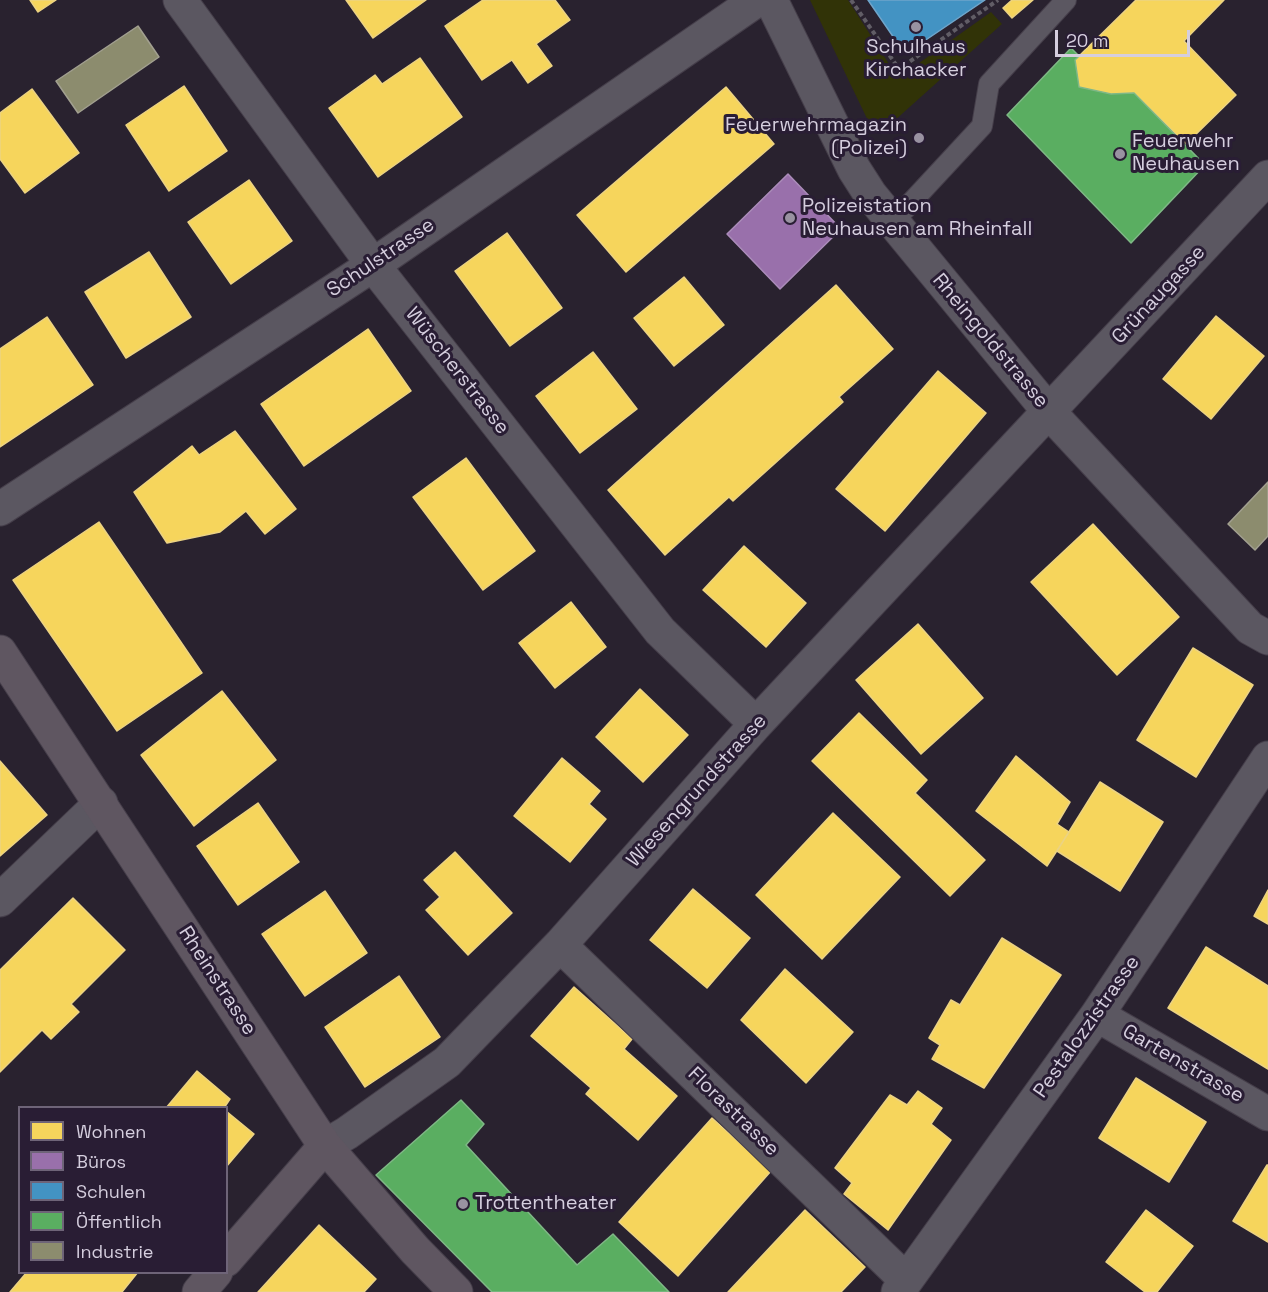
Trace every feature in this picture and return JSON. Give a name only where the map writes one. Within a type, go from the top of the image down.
[{"type":"street","name":"Wüscherstrasse","points":[[180,0],[373,265],[660,631],[756,724]]},
{"type":"street","name":"Schulstrasse","points":[[0,508],[373,265],[757,0]]},
{"type":"street","name":"Rheingoldstrasse","points":[[771,0],[854,170],[892,222],[1050,413],[1251,628],[1268,638]]},
{"type":"street","name":"Grünaugasse","points":[[1050,413],[1268,177]]},
{"type":"street","name":"Wiesengrundstrasse","points":[[325,1146],[447,1062],[560,945],[756,724],[1050,413]]},
{"type":"street","name":"Rheinstrasse","points":[[0,652],[325,1146],[415,1250],[456,1292]]},
{"type":"street","name":"Pestalozzistrasse","points":[[902,1286],[1097,1015],[1268,758]]},
{"type":"street","points":[[0,900],[101,803]]},
{"type":"street","name":"Florastrasse","points":[[560,945],[902,1286]]},
{"type":"street","name":"Gartenstrasse","points":[[1097,1015],[1268,1114]]},
{"type":"street","points":[[228,1258],[325,1146]]},
{"type":"street","points":[[200,1292],[214,1274]]},
{"type":"lane","points":[[892,222],[982,126],[989,84],[1066,0]]},
{"type":"path","points":[[851,0],[899,69],[998,0]]},
{"type":"shaded area","points":[[810,0],[848,0],[898,78],[991,12],[1002,24],[883,131],[873,131]]},
{"type":"building: Wohnen","points":[[30,0],[56,0],[38,12]]},
{"type":"building: Wohnen","points":[[346,0],[426,0],[373,38]]},
{"type":"building: Wohnen","points":[[483,0],[555,0],[570,20],[536,44],[552,66],[528,83],[512,60],[482,80],[445,26]]},
{"type":"building: Wohnen","points":[[1012,0],[1033,0],[1012,18],[1003,8]]},
{"type":"building: Wohnen","points":[[1136,0],[1224,0],[1184,41],[1236,95],[1186,144],[1134,93],[1111,94],[1079,87],[1075,60]]},
{"type":"building: Wohnen","points":[[420,58],[462,117],[378,177],[329,108],[375,75],[382,84]]},
{"type":"building: Wohnen","points":[[184,86],[227,151],[169,191],[126,125]]},
{"type":"building: Wohnen","points":[[726,87],[774,144],[626,272],[577,215]]},
{"type":"building: Wohnen","points":[[32,89],[79,153],[25,193],[0,159],[0,113]]},
{"type":"building: Wohnen","points":[[249,180],[292,241],[231,284],[188,222]]},
{"type":"building: Wohnen","points":[[507,233],[562,308],[510,346],[455,271]]},
{"type":"building: Wohnen","points":[[149,252],[191,317],[126,358],[85,292]]},
{"type":"building: Wohnen","points":[[684,277],[724,325],[674,366],[634,318]]},
{"type":"building: Wohnen","points":[[836,285],[893,349],[839,397],[843,402],[733,501],[729,497],[665,555],[608,490]]},
{"type":"building: Wohnen","points":[[1216,316],[1264,356],[1211,419],[1163,379]]},
{"type":"building: Wohnen","points":[[47,317],[93,385],[0,447],[0,349]]},
{"type":"building: Wohnen","points":[[368,329],[411,391],[304,466],[261,404]]},
{"type":"building: Wohnen","points":[[593,352],[637,409],[580,453],[536,396]]},
{"type":"building: Wohnen","points":[[938,371],[986,413],[885,531],[836,489]]},
{"type":"building: Wohnen","points":[[235,431],[296,509],[265,534],[246,511],[220,532],[167,543],[134,492],[192,446],[199,455]]},
{"type":"building: Wohnen","points":[[466,458],[535,551],[483,590],[413,497]]},
{"type":"building: Wohnen","points":[[99,522],[202,673],[117,731],[13,580]]},
{"type":"building: Wohnen","points":[[1093,524],[1179,617],[1117,675],[1031,582]]},
{"type":"building: Wohnen","points":[[744,546],[806,603],[766,647],[703,590]]},
{"type":"building: Wohnen","points":[[571,602],[606,647],[555,688],[519,643]]},
{"type":"building: Wohnen","points":[[918,624],[983,698],[921,754],[856,680]]},
{"type":"building: Wohnen","points":[[1193,648],[1253,685],[1196,777],[1137,740]]},
{"type":"building: Wohnen","points":[[640,689],[688,735],[643,782],[596,737]]},
{"type":"building: Wohnen","points":[[222,691],[276,760],[194,826],[141,755]]},
{"type":"building: Wohnen","points":[[859,713],[927,780],[915,793],[985,860],[950,896],[812,761]]},
{"type":"building: Wohnen","points":[[1016,756],[1070,802],[1057,824],[1069,832],[1047,866],[976,811]]},
{"type":"building: Wohnen","points":[[562,758],[600,791],[589,804],[606,819],[570,862],[514,816]]},
{"type":"building: Wohnen","points":[[0,761],[47,815],[0,856]]},
{"type":"building: Wohnen","points":[[1100,782],[1163,822],[1120,891],[1057,851]]},
{"type":"building: Wohnen","points":[[258,803],[299,862],[238,905],[197,846]]},
{"type":"building: Wohnen","points":[[833,813],[900,877],[822,959],[756,895]]},
{"type":"building: Wohnen","points":[[455,852],[512,913],[468,955],[426,910],[440,897],[424,880]]},
{"type":"building: Wohnen","points":[[693,889],[750,938],[707,988],[650,940]]},
{"type":"building: Wohnen","points":[[1268,890],[1268,924],[1254,916]]},
{"type":"building: Wohnen","points":[[325,891],[367,953],[305,996],[262,934]]},
{"type":"building: Wohnen","points":[[73,898],[125,950],[71,1004],[79,1012],[51,1039],[42,1030],[0,1072],[0,970]]},
{"type":"building: Wohnen","points":[[1002,938],[1061,975],[984,1088],[932,1059],[940,1045],[929,1038],[951,1000],[960,1005]]},
{"type":"building: Wohnen","points":[[1206,947],[1268,986],[1268,1069],[1168,1008]]},
{"type":"building: Wohnen","points":[[785,969],[853,1032],[806,1083],[741,1020]]},
{"type":"building: Wohnen","points":[[399,976],[440,1037],[365,1087],[325,1027]]},
{"type":"building: Wohnen","points":[[574,987],[632,1039],[624,1049],[677,1096],[638,1140],[586,1094],[591,1088],[531,1036]]},
{"type":"building: Wohnen","points":[[197,1071],[230,1099],[225,1106],[168,1106]]},
{"type":"building: Wohnen","points":[[1136,1078],[1206,1122],[1169,1182],[1099,1138]]},
{"type":"building: Wohnen","points":[[918,1091],[942,1108],[931,1124],[951,1140],[888,1230],[844,1194],[852,1183],[835,1168],[890,1095],[907,1105]]},
{"type":"building: Wohnen","points":[[228,1113],[254,1134],[228,1165]]},
{"type":"building: Wohnen","points":[[712,1118],[771,1171],[678,1276],[619,1222]]},
{"type":"building: Wohnen","points":[[1268,1165],[1268,1242],[1233,1221]]},
{"type":"building: Wohnen","points":[[805,1210],[865,1267],[841,1292],[728,1292]]},
{"type":"building: Wohnen","points":[[1146,1210],[1193,1246],[1157,1292],[1145,1292],[1106,1262]]},
{"type":"building: Wohnen","points":[[319,1225],[376,1279],[364,1292],[258,1292]]},
{"type":"building: Wohnen","points":[[25,1274],[136,1274],[122,1292],[10,1292]]},
{"type":"building: Büros","points":[[788,174],[841,229],[780,289],[727,234]]},
{"type":"building: Schulen","name":"Schulhaus Kirchacker","points":[[868,0],[985,0],[905,54]]},
{"type":"building: Öffentlich","name":"Feuerwehr Neuhausen","points":[[1071,48],[1079,56],[1075,60],[1079,87],[1111,94],[1134,93],[1205,165],[1131,243],[1007,115]]},
{"type":"building: Öffentlich","name":"Trottentheater","points":[[461,1100],[484,1124],[466,1145],[577,1265],[613,1234],[669,1292],[492,1292],[376,1175]]},
{"type":"building: Industrie","points":[[138,26],[159,57],[78,113],[56,81]]},
{"type":"building: Industrie","points":[[1268,482],[1268,536],[1255,550],[1228,524]]},
{"type":"place","name":"Schulhaus Kirchacker","points":[[916,27]]},
{"type":"place","name":"Feuerwehrmagazin (Polizei)","points":[[919,138]]},
{"type":"place","name":"Feuerwehr Neuhausen","points":[[1120,154]]},
{"type":"place","name":"Polizeistation Neuhausen am Rheinfall","points":[[790,218]]},
{"type":"place","name":"Trottentheater","points":[[463,1204]]}]
